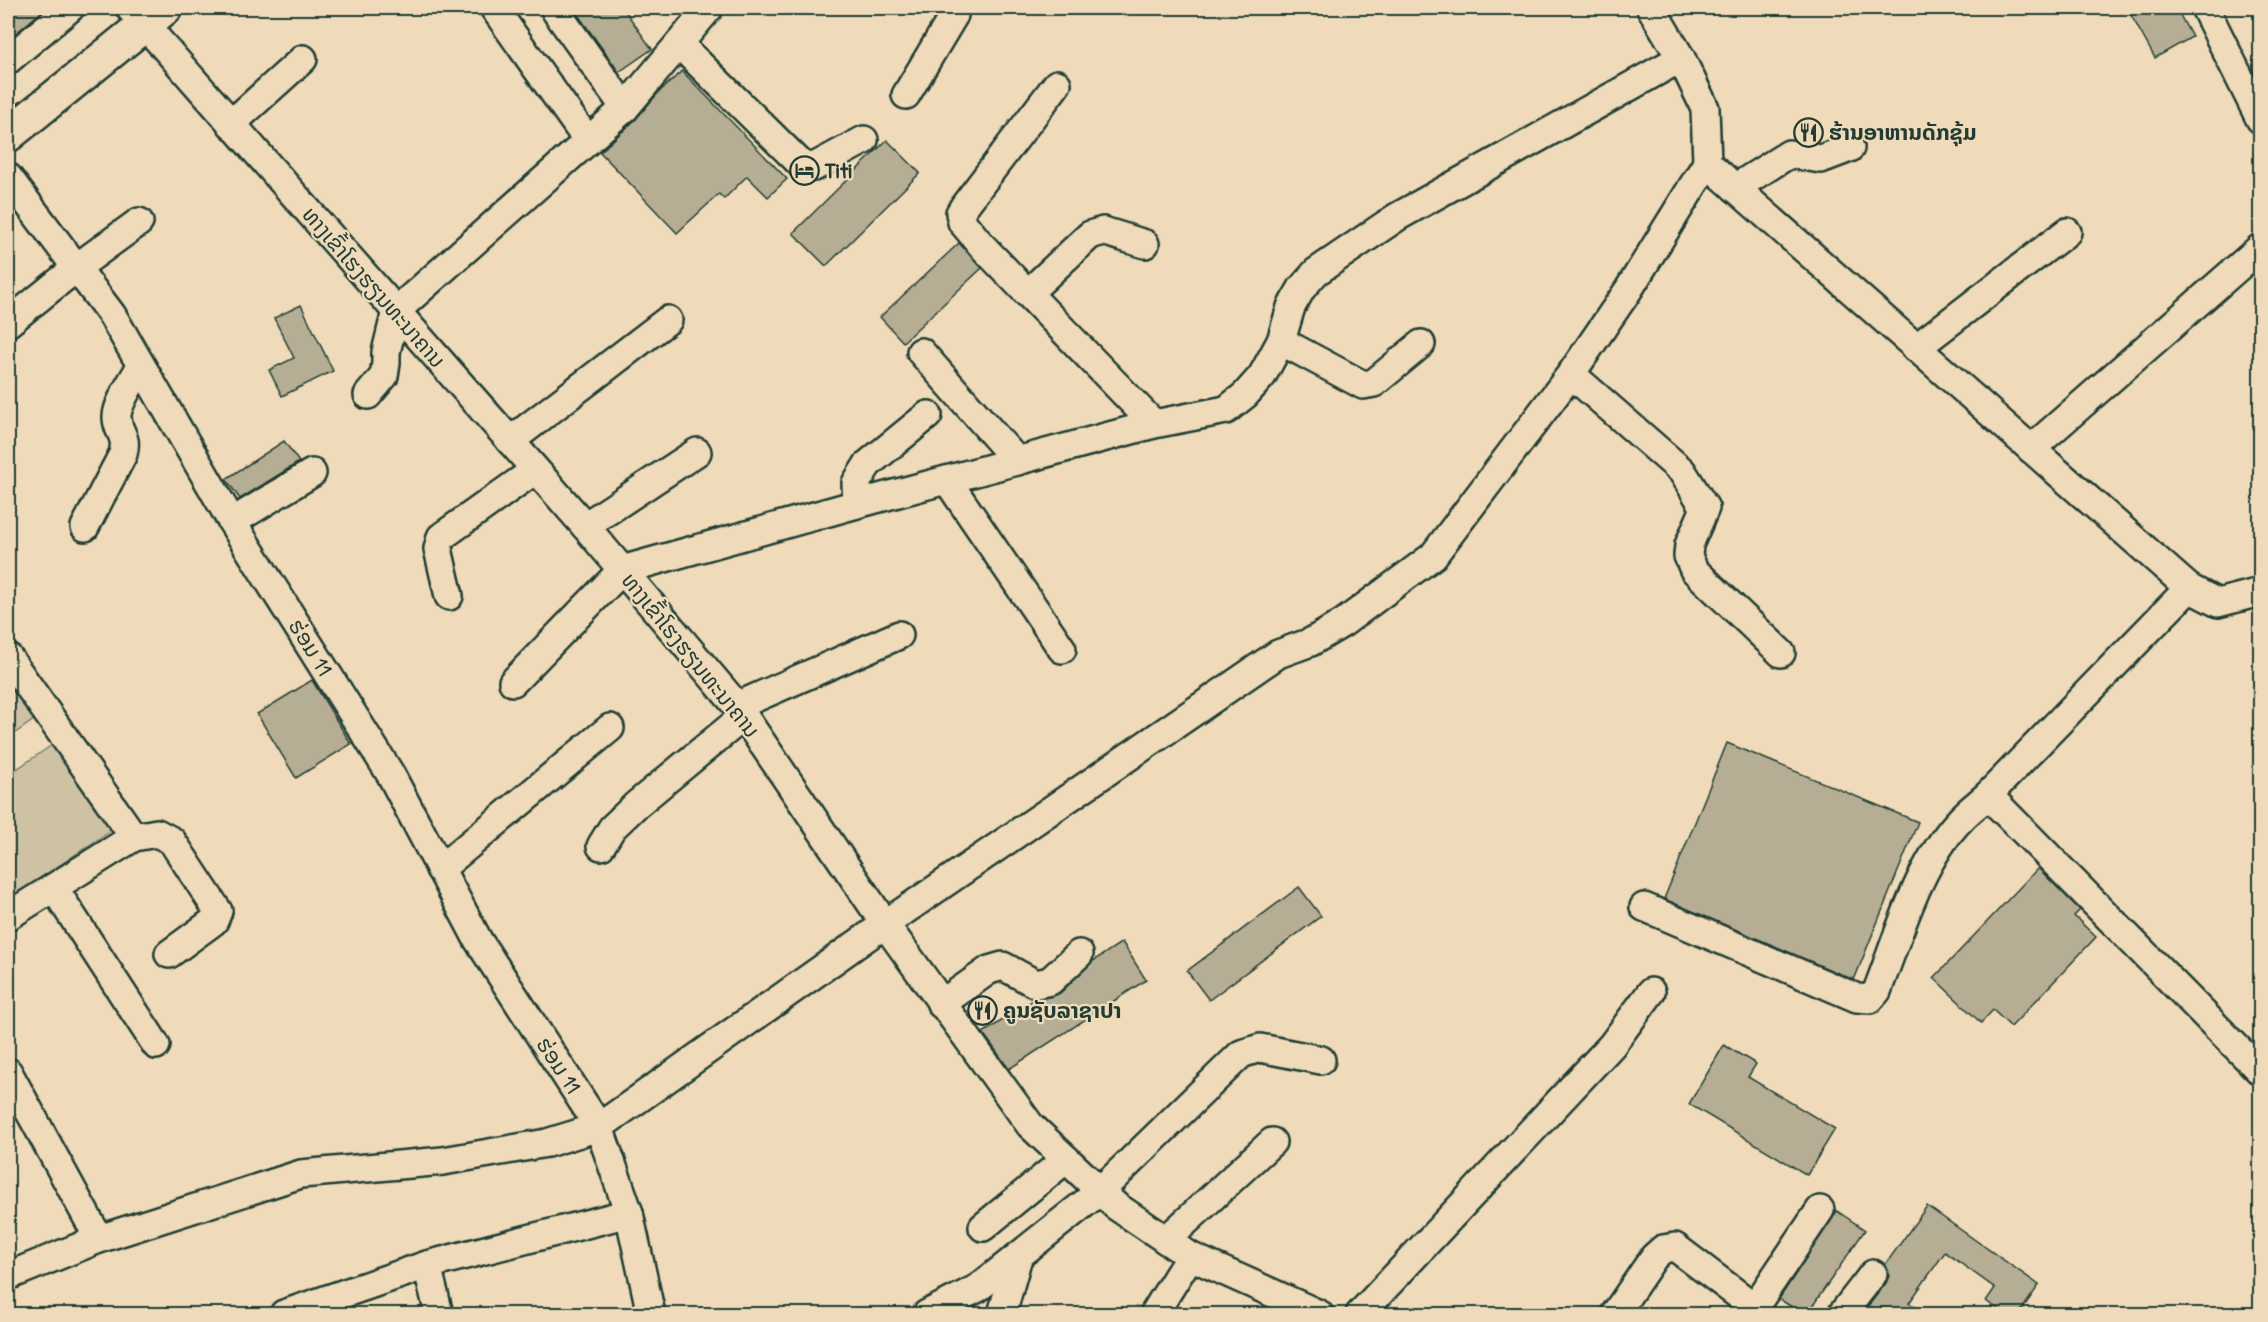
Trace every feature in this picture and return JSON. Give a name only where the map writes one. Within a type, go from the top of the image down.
[{"type":"main road","points":[[8,105],[148,11]]},
{"type":"main road","points":[[8,135],[148,11]]},
{"type":"street","points":[[8,60],[70,8]]},
{"type":"street","points":[[494,8],[588,141]]},
{"type":"street","points":[[368,395],[384,376],[386,352],[396,311],[625,108],[709,8]]},
{"type":"street","points":[[906,95],[954,15],[953,8]]},
{"type":"street","points":[[2205,8],[2260,119]]},
{"type":"street","points":[[555,10],[625,108]]},
{"type":"street","points":[[8,1276],[99,1239],[301,1174],[443,1161],[547,1143],[599,1127],[885,924],[1278,654],[1311,642],[1343,623],[1433,556],[1571,374],[1629,289],[1707,163],[1706,108],[1658,10]]},
{"type":"street","name":"ທາງເຂົ້າໂຮງຮຽນທະນາຄານ","points":[[148,11],[231,124],[585,526],[740,711],[941,1004],[1030,1125],[1116,1206],[1166,1240],[1190,1256],[1307,1312]]},
{"type":"street","points":[[679,44],[802,165],[814,167],[864,140]]},
{"type":"street","points":[[513,682],[622,570],[1154,424],[1226,410],[1245,395],[1262,376],[1281,341],[1291,307],[1302,288],[1316,272],[1397,216],[1681,58]]},
{"type":"street","points":[[231,124],[303,59]]},
{"type":"street","points":[[1057,84],[960,213],[962,222],[1154,424]]},
{"type":"street","points":[[1735,188],[1789,154],[1821,159],[1850,148]]},
{"type":"street","points":[[1707,163],[2189,588],[2218,603],[2260,592]]},
{"type":"street","name":"ຮ່ອມ 11","points":[[8,177],[112,315],[232,522],[391,775],[478,940],[599,1127],[629,1213],[651,1314]]},
{"type":"street","points":[[8,323],[76,268],[139,222]]},
{"type":"street","points":[[1028,293],[1090,235],[1103,231],[1145,244]]},
{"type":"street","points":[[1916,348],[2067,232]]},
{"type":"street","points":[[2031,449],[2260,248]]},
{"type":"street","points":[[510,441],[668,320]]},
{"type":"street","points":[[1281,341],[1363,385],[1374,383],[1421,344]]},
{"type":"street","points":[[921,352],[1017,461]]},
{"type":"street","points":[[85,527],[123,454],[126,443],[117,420],[117,410],[141,366]]},
{"type":"street","points":[[1571,374],[1682,471],[1705,508],[1689,545],[1688,556],[1694,570],[1781,653]]},
{"type":"street","points":[[857,504],[856,483],[868,464],[928,415]]},
{"type":"street","points":[[585,526],[697,452]]},
{"type":"street","points":[[449,596],[438,549],[441,537],[535,470]]},
{"type":"street","points":[[232,522],[312,473]]},
{"type":"street","points":[[947,480],[1062,650]]},
{"type":"street","points":[[1644,907],[1857,998],[1870,999],[1877,991],[1923,876],[1940,846],[1960,820],[1988,795],[2189,588]]},
{"type":"street","points":[[601,846],[612,828],[740,711],[899,635]]},
{"type":"street","points":[[8,657],[134,837]]},
{"type":"street","points":[[440,869],[610,728]]},
{"type":"street","points":[[1988,795],[2260,1071]]},
{"type":"street","points":[[8,916],[134,837],[157,832],[172,841],[218,911],[214,921],[169,954]]},
{"type":"street","points":[[54,888],[156,1045]]},
{"type":"street","points":[[941,1004],[989,970],[1003,966],[1036,984],[1050,981],[1079,954]]},
{"type":"street","points":[[1360,1314],[1612,1045],[1651,992]]},
{"type":"street","points":[[927,1314],[978,1288],[1100,1191],[1241,1054],[1260,1048],[1321,1060]]},
{"type":"street","points":[[8,1072],[99,1239]]},
{"type":"street","points":[[1166,1240],[1272,1142]]},
{"type":"street","points":[[983,1227],[1066,1159]]},
{"type":"street","points":[[1615,1314],[1654,1257],[1662,1249],[1675,1247],[1749,1303],[1760,1299],[1820,1210]]},
{"type":"street","points":[[284,1314],[427,1265],[629,1213]]},
{"type":"street","points":[[1154,1314],[1190,1256]]},
{"type":"street","points":[[1002,1314],[1018,1257]]},
{"type":"street","points":[[427,1265],[439,1314]]},
{"type":"street","points":[[1842,1314],[1873,1274]]},
{"type":"shaded area","points":[[8,671],[38,717],[8,738]]},
{"type":"shaded area","points":[[55,743],[113,829],[8,900],[8,775]]},
{"type":"building","points":[[8,8],[46,8],[8,40]]},
{"type":"building","points":[[573,8],[623,8],[652,49],[619,72]]},
{"type":"building","points":[[2127,8],[2176,8],[2192,37],[2155,58]]},
{"type":"building","points":[[682,71],[787,179],[768,197],[747,176],[724,199],[719,194],[677,233],[600,152],[635,120],[659,92]]},
{"type":"building","points":[[887,140],[920,173],[826,266],[793,233]]},
{"type":"building","points":[[959,243],[982,268],[903,342],[880,317]]},
{"type":"building","points":[[301,305],[333,371],[282,396],[269,370],[294,358],[274,318]]},
{"type":"building","points":[[284,441],[299,462],[240,499],[226,479]]},
{"type":"building","points":[[312,680],[351,744],[296,778],[257,714]]},
{"type":"building","points":[[1727,743],[1918,822],[1854,980],[1664,899]]},
{"type":"building","points":[[2038,868],[2080,910],[2074,916],[2096,937],[2011,1027],[1993,1010],[1981,1023],[1934,978]]},
{"type":"building","points":[[1299,887],[1321,916],[1209,1000],[1187,971]]},
{"type":"building","points":[[1122,942],[1146,980],[1009,1069],[983,1033],[1035,999],[1060,993],[1093,961]]},
{"type":"building","points":[[1724,1045],[1756,1064],[1748,1077],[1835,1129],[1807,1175],[1689,1104]]},
{"type":"building","points":[[1927,1206],[2039,1285],[2019,1314],[2005,1314],[1986,1301],[1995,1288],[1945,1252],[1909,1303],[1926,1314],[1862,1314],[1886,1283],[1889,1276],[1885,1265]]},
{"type":"building","points":[[1837,1211],[1865,1230],[1807,1314],[1803,1314],[1779,1299]]},
{"type":"place","name":"ຮ້ານອາຫານດັກຊຸ້ມ","points":[[1808,132]]},
{"type":"place","name":"Titi","points":[[804,170]]},
{"type":"place","name":"ຄູນຊັບລາຊາປາ","points":[[982,1010]]}]
